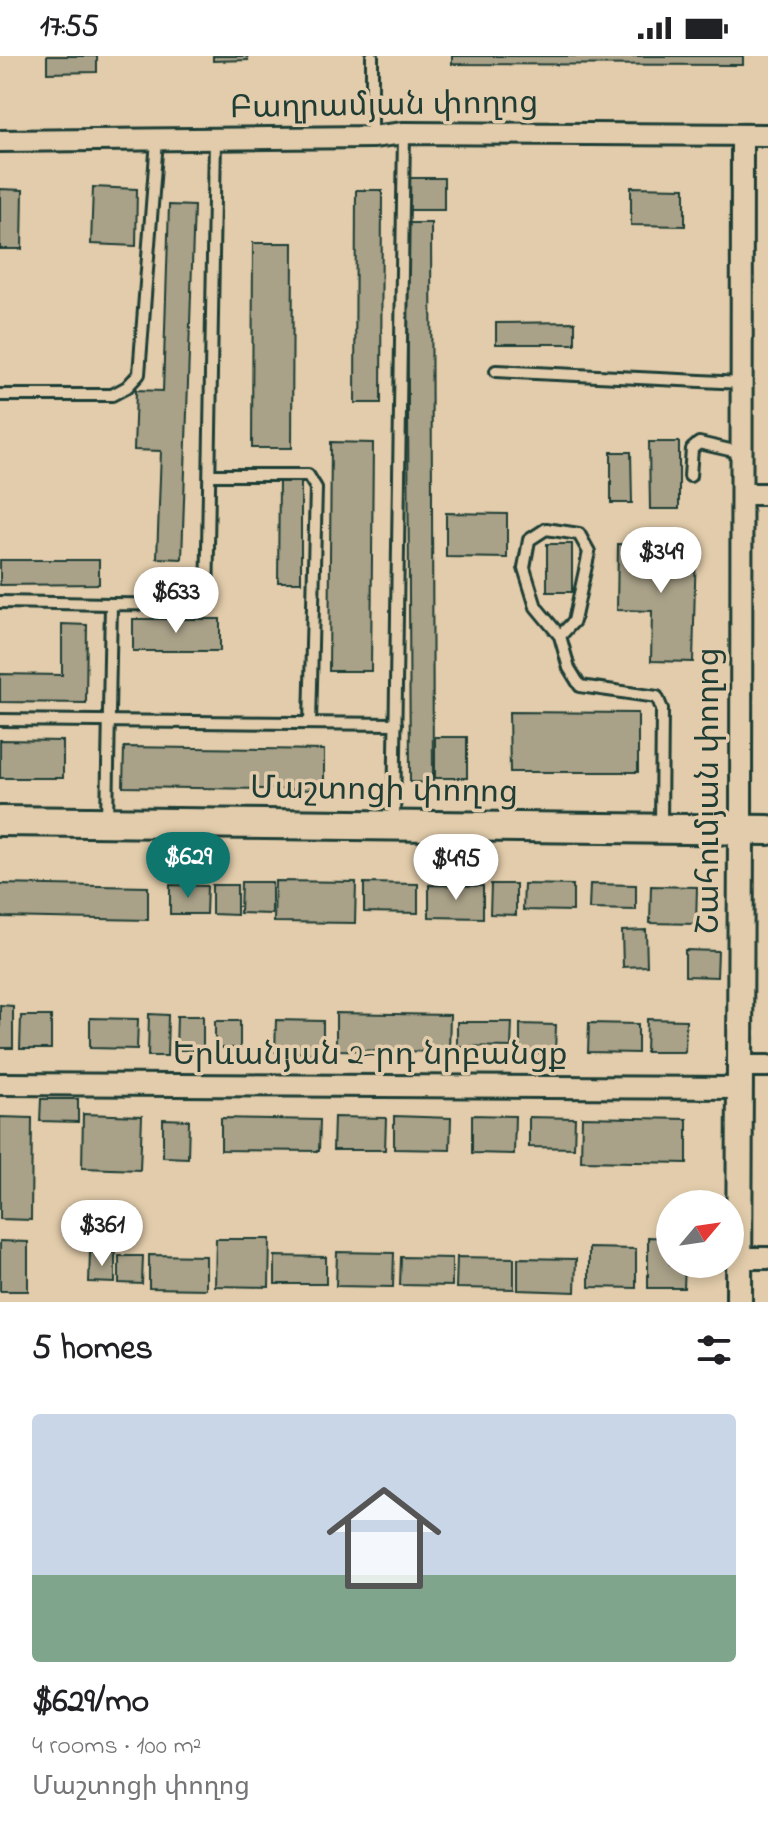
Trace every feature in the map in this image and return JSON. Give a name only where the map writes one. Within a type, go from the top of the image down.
[{"type":"main road","name":"Մաշտոցի փողոց","points":[[0,821],[755,829]]},
{"type":"street","name":"Բաղրամյան փողոց","points":[[0,141],[372,137],[404,133],[768,135]]},
{"type":"street","name":"Շահումյան փողոց","points":[[739,1190],[740,1077],[755,829],[743,494],[742,136]]},
{"type":"street","points":[[743,494],[768,494]]},
{"type":"street","name":"Երևանյան 2-րդ նրբանցք","points":[[0,1084],[740,1077],[768,1066]]},
{"type":"street","points":[[744,1258],[768,1258]]},
{"type":"street","name":"Շահումյան փողոց","points":[[739,1278],[739,1302]]},
{"type":"lane","points":[[372,56],[372,137]]},
{"type":"lane","points":[[394,827],[404,133]]},
{"type":"lane","points":[[0,395],[112,395],[127,387],[139,374],[157,140]]},
{"type":"lane","points":[[0,602],[207,605],[215,140]]},
{"type":"lane","points":[[496,371],[743,383]]},
{"type":"lane","points":[[690,476],[692,449],[699,443],[743,453]]},
{"type":"lane","points":[[210,475],[308,475],[316,488],[310,723]]},
{"type":"lane","points":[[560,636],[574,621],[589,552],[579,534],[546,529],[529,540],[524,568],[536,607],[560,636],[569,668],[580,686],[657,697],[662,709],[661,829]]},
{"type":"lane","points":[[107,822],[111,604]]},
{"type":"lane","points":[[0,720],[396,724]]},
{"type":"building","points":[[47,56],[97,56],[97,72],[47,73]]},
{"type":"building","points":[[213,56],[247,56],[248,60],[213,61]]},
{"type":"building","points":[[452,56],[743,56],[743,65],[452,64]]},
{"type":"building","points":[[406,178],[444,178],[444,210],[406,210]]},
{"type":"building","points":[[93,187],[137,189],[136,246],[91,244]]},
{"type":"building","points":[[631,187],[685,188],[685,226],[631,225]]},
{"type":"building","points":[[0,189],[23,190],[22,249],[0,249]]},
{"type":"building","points":[[356,190],[382,190],[381,403],[355,403]]},
{"type":"building","points":[[169,205],[194,206],[182,559],[157,558],[161,451],[134,450],[136,390],[163,391]]},
{"type":"building","points":[[407,223],[431,223],[433,783],[410,782]]},
{"type":"building","points":[[253,243],[293,243],[292,448],[252,448]]},
{"type":"building","points":[[575,322],[575,344],[496,344],[496,323]]},
{"type":"building","points":[[331,442],[373,443],[371,671],[329,671]]},
{"type":"building","points":[[649,442],[679,442],[679,509],[650,509]]},
{"type":"building","points":[[611,452],[631,452],[632,503],[611,503]]},
{"type":"building","points":[[279,480],[301,481],[301,582],[278,582]]},
{"type":"building","points":[[446,513],[507,514],[507,558],[446,557]]},
{"type":"building","points":[[547,544],[572,544],[572,592],[547,592]]},
{"type":"building","points":[[618,544],[696,546],[693,662],[651,661],[652,611],[617,610]]},
{"type":"building","points":[[0,560],[99,560],[99,584],[0,585]]},
{"type":"building","points":[[133,619],[220,619],[220,651],[133,651]]},
{"type":"building","points":[[62,624],[87,625],[86,703],[0,702],[0,674],[62,675]]},
{"type":"building","points":[[509,712],[638,713],[638,772],[510,772]]},
{"type":"building","points":[[435,737],[467,737],[467,778],[435,778]]},
{"type":"building","points":[[0,740],[63,741],[63,778],[0,778]]},
{"type":"building","points":[[124,747],[324,750],[324,790],[123,787]]},
{"type":"building","points":[[275,881],[356,882],[355,923],[274,922]]},
{"type":"building","points":[[241,882],[272,882],[272,914],[240,913]]},
{"type":"building","points":[[364,883],[418,884],[418,913],[364,912]]},
{"type":"building","points":[[0,884],[148,887],[148,920],[0,917]]},
{"type":"building","points":[[491,884],[516,884],[516,915],[490,914]]},
{"type":"building","points":[[524,884],[573,885],[573,911],[523,910]]},
{"type":"building","points":[[590,884],[636,885],[636,910],[589,909]]},
{"type":"building","points":[[170,885],[207,886],[206,914],[170,914]]},
{"type":"building","points":[[212,885],[237,885],[237,915],[212,914]]},
{"type":"building","points":[[429,885],[483,886],[483,918],[429,917]]},
{"type":"building","points":[[651,886],[697,887],[696,924],[650,923]]},
{"type":"building","points":[[646,930],[647,966],[623,967],[622,931]]},
{"type":"building","points":[[685,950],[718,951],[717,977],[685,976]]},
{"type":"building","points":[[0,1005],[13,1006],[13,1048],[0,1048]]},
{"type":"building","points":[[336,1013],[450,1015],[449,1052],[336,1050]]},
{"type":"building","points":[[149,1014],[168,1015],[167,1056],[148,1056]]},
{"type":"building","points":[[21,1016],[51,1016],[51,1049],[20,1049]]},
{"type":"building","points":[[177,1016],[203,1016],[203,1050],[176,1050]]},
{"type":"building","points":[[90,1018],[138,1019],[137,1049],[90,1048]]},
{"type":"building","points":[[647,1019],[686,1020],[685,1052],[646,1052]]},
{"type":"building","points":[[276,1020],[323,1021],[323,1053],[275,1052]]},
{"type":"building","points":[[215,1021],[240,1021],[240,1048],[215,1048]]},
{"type":"building","points":[[457,1022],[512,1022],[511,1047],[457,1046]]},
{"type":"building","points":[[589,1023],[638,1024],[638,1053],[588,1052]]},
{"type":"building","points":[[520,1024],[556,1025],[555,1053],[520,1053]]},
{"type":"building","points":[[41,1099],[78,1099],[78,1122],[40,1121]]},
{"type":"building","points":[[83,1114],[142,1116],[140,1170],[82,1168]]},
{"type":"building","points":[[472,1115],[515,1116],[514,1154],[472,1153]]},
{"type":"building","points":[[394,1116],[451,1118],[450,1150],[394,1149]]},
{"type":"building","points":[[0,1117],[32,1118],[31,1220],[0,1219]]},
{"type":"building","points":[[334,1117],[386,1118],[385,1150],[333,1150]]},
{"type":"building","points":[[529,1117],[575,1118],[574,1148],[529,1147]]},
{"type":"building","points":[[582,1117],[687,1119],[687,1163],[581,1161]]},
{"type":"building","points":[[221,1118],[320,1120],[319,1151],[221,1150]]},
{"type":"building","points":[[163,1119],[189,1120],[188,1158],[163,1157]]},
{"type":"building","points":[[648,1237],[656,1237],[656,1278],[684,1278],[684,1288],[648,1288]]},
{"type":"building","points":[[216,1239],[270,1239],[269,1287],[215,1286]]},
{"type":"building","points":[[0,1241],[28,1242],[28,1291],[0,1291]]},
{"type":"building","points":[[589,1248],[636,1249],[636,1288],[589,1287]]},
{"type":"building","points":[[90,1252],[115,1253],[115,1283],[89,1282]]},
{"type":"building","points":[[337,1252],[394,1253],[393,1287],[336,1286]]},
{"type":"building","points":[[149,1255],[206,1256],[206,1289],[149,1288]]},
{"type":"building","points":[[119,1256],[143,1256],[142,1284],[119,1283]]},
{"type":"building","points":[[275,1256],[326,1257],[326,1284],[275,1284]]},
{"type":"building","points":[[401,1257],[452,1258],[452,1286],[400,1285]]},
{"type":"building","points":[[457,1257],[514,1258],[514,1289],[456,1288]]},
{"type":"building","points":[[518,1258],[576,1259],[575,1292],[518,1290]]}]
